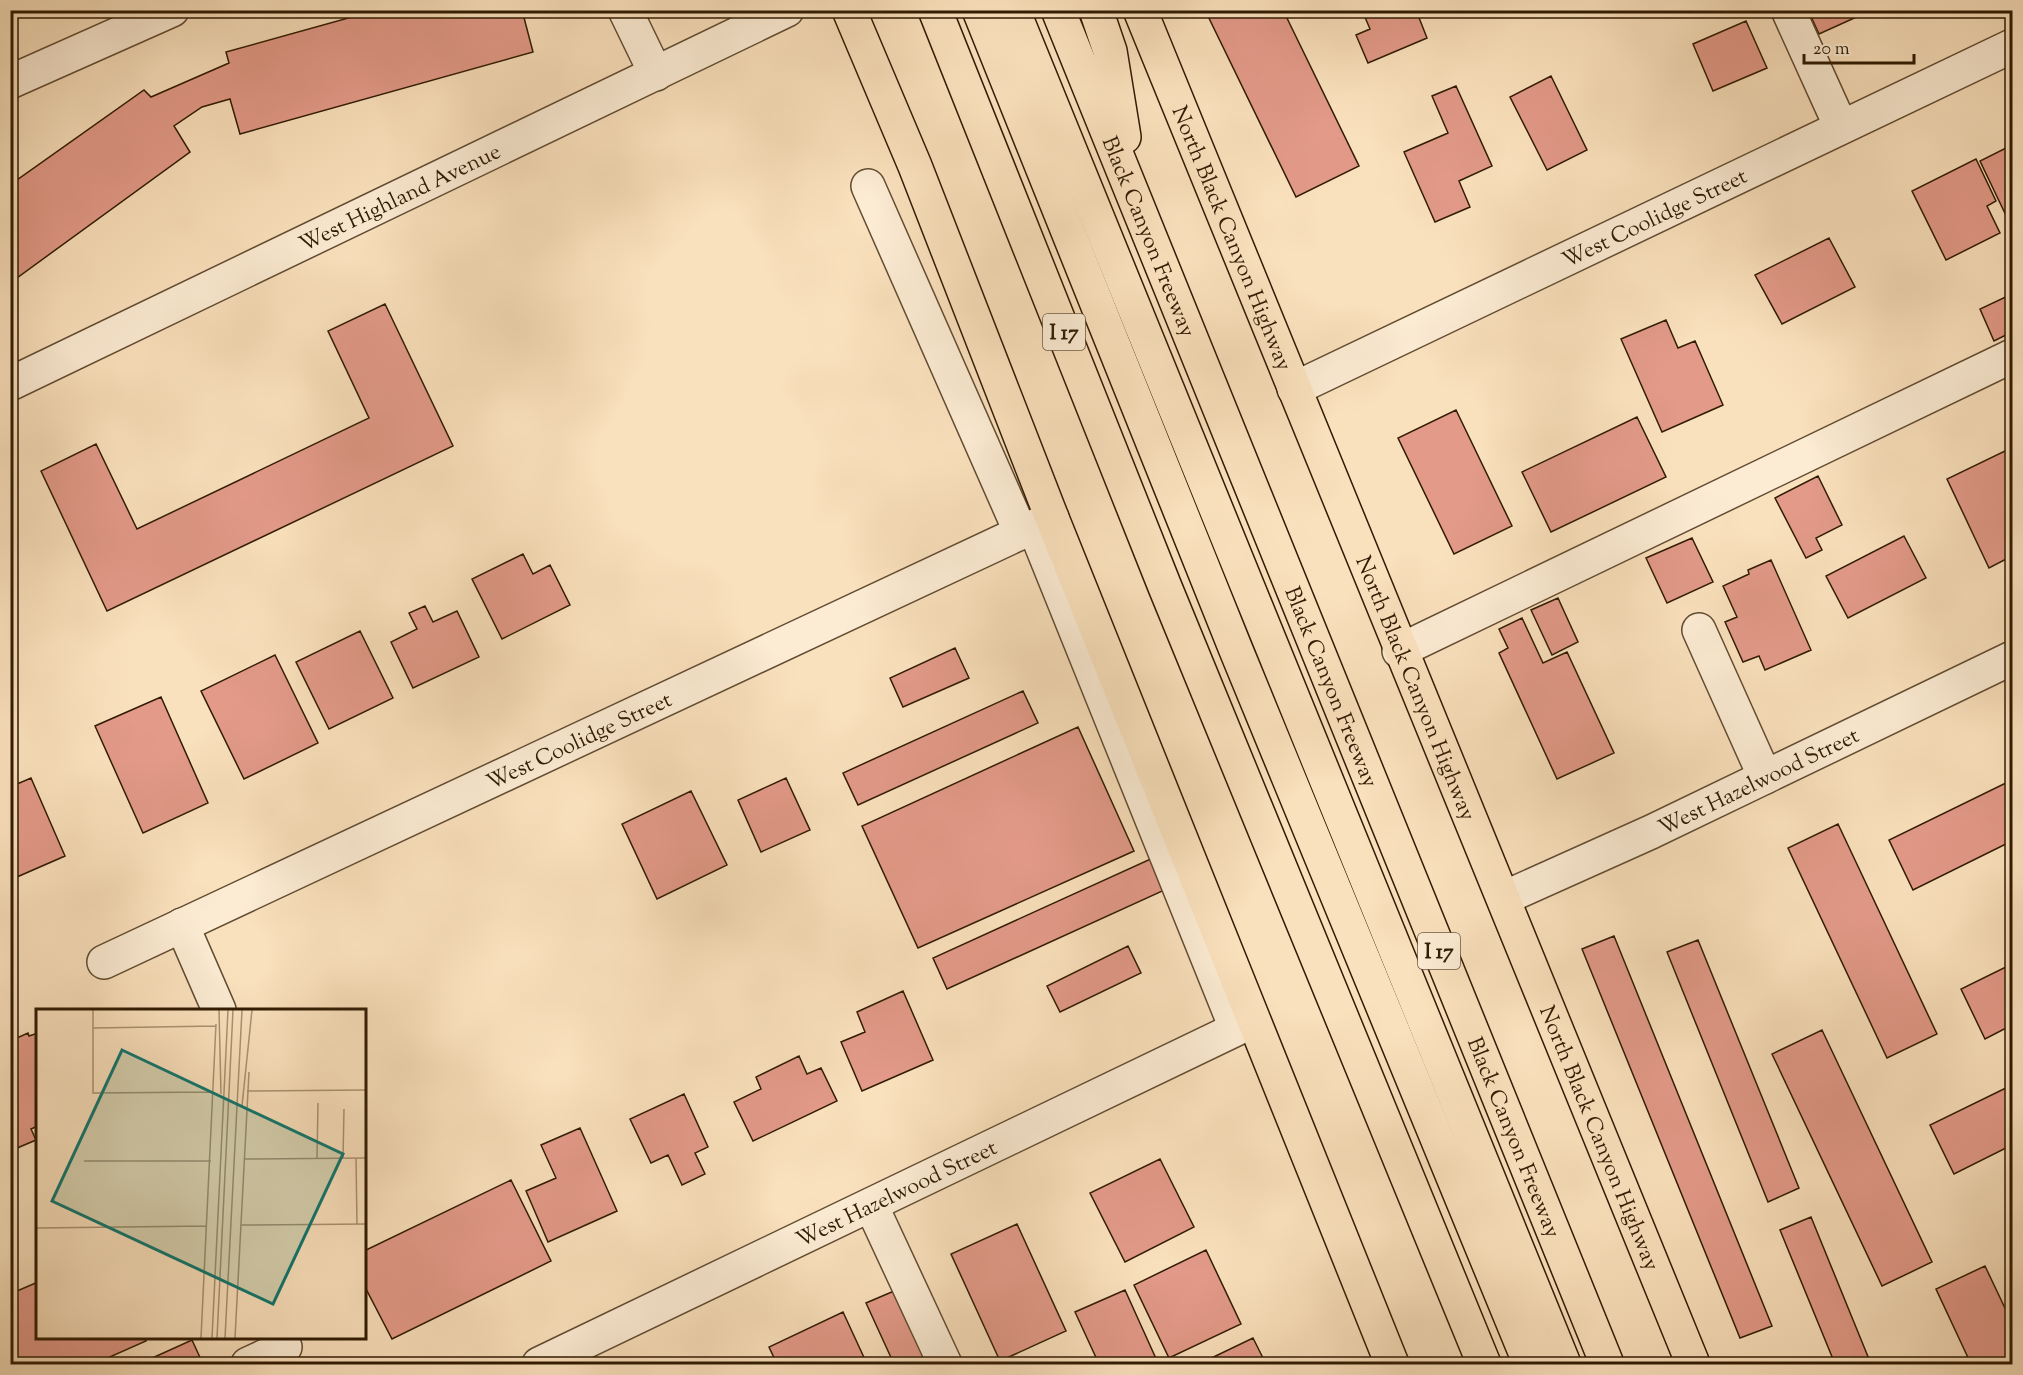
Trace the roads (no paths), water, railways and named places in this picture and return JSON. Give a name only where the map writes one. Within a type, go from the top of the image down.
[{"type":"main road","points":[[849,10],[915,166],[1036,526],[1244,1024],[1392,1365]]},
{"type":"main road","points":[[913,10],[963,78]]},
{"type":"main road","name":"I 17","points":[[935,10],[1161,576],[1484,1365]]},
{"type":"main road","points":[[979,10],[1236,650],[1530,1365]]},
{"type":"main road","points":[[1013,10],[1564,1365]]},
{"type":"main road","name":"Black Canyon Freeway","points":[[1058,10],[1606,1365]]},
{"type":"main road","points":[[1096,10],[1110,51],[1133,192]]},
{"type":"main road","name":"North Black Canyon Highway","points":[[1140,10],[1693,1365]]},
{"type":"street","points":[[10,82],[172,10]]},
{"type":"street","points":[[625,10],[656,74]]},
{"type":"street","name":"West Highland Avenue","points":[[10,384],[787,10]]},
{"type":"street","points":[[1788,10],[1841,128]]},
{"type":"street","name":"West Coolidge Street","points":[[1294,389],[2013,46]]},
{"type":"street","points":[[868,186],[1036,526]]},
{"type":"street","points":[[1400,651],[2013,356]]},
{"type":"street","name":"West Coolidge Street","points":[[104,962],[1036,526]]},
{"type":"street","points":[[1699,630],[1765,777]]},
{"type":"street","name":"West Hazelwood Street","points":[[1504,898],[1765,777],[2013,658]]},
{"type":"street","points":[[182,925],[218,1009]]},
{"type":"street","name":"West Hazelwood Street","points":[[539,1365],[1244,1024]]},
{"type":"street","points":[[871,1206],[945,1365]]},
{"type":"street","points":[[248,1365],[285,1347]]}]
